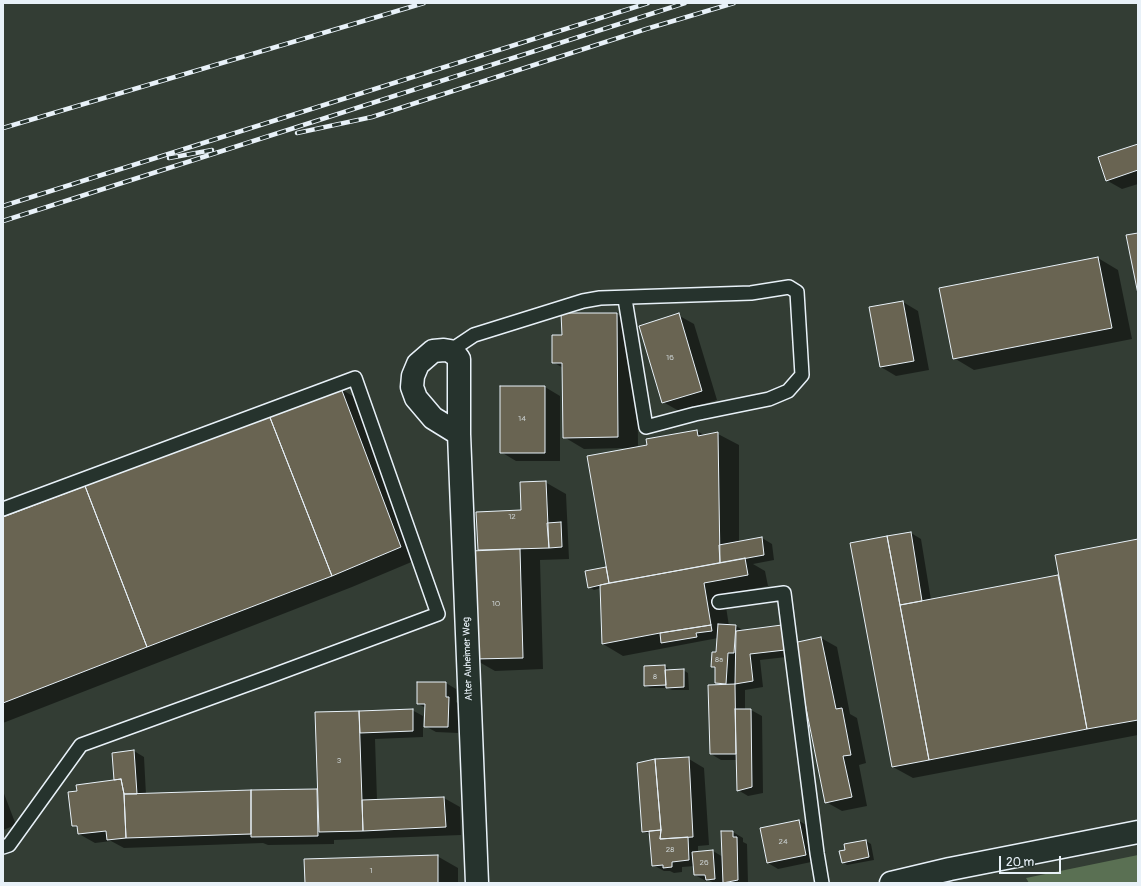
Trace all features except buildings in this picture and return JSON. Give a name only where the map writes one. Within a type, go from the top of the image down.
[{"type":"street","points":[[450,351],[433,351],[428,354],[418,364],[413,376],[412,387],[416,398],[433,418],[459,434]]},
{"type":"street","name":"Alter Auheimer Weg","points":[[450,351],[459,359],[459,434],[477,883]]},
{"type":"street","points":[[891,883],[950,869],[1138,832]]},
{"type":"street","points":[[920,883],[950,869]]},
{"type":"lane","points":[[450,351],[474,336],[583,301],[600,298],[625,299],[658,296],[698,296],[751,293],[789,287],[797,292],[802,375],[788,391],[769,399],[695,414],[646,427],[625,299]]},
{"type":"lane","points":[[3,509],[355,378],[438,614],[81,745],[9,845],[3,847]]},
{"type":"lane","points":[[719,602],[784,592],[822,883]]},
{"type":"green space","points":[[1138,855],[1138,883],[1029,883],[1026,878]]},
{"type":"railway","points":[[3,128],[424,3]]},
{"type":"railway","points":[[3,206],[648,3]]},
{"type":"railway","points":[[3,221],[685,3]]},
{"type":"railway","points":[[297,133],[372,117],[646,29],[734,3]]},
{"type":"railway","points":[[169,158],[212,150]]}]
